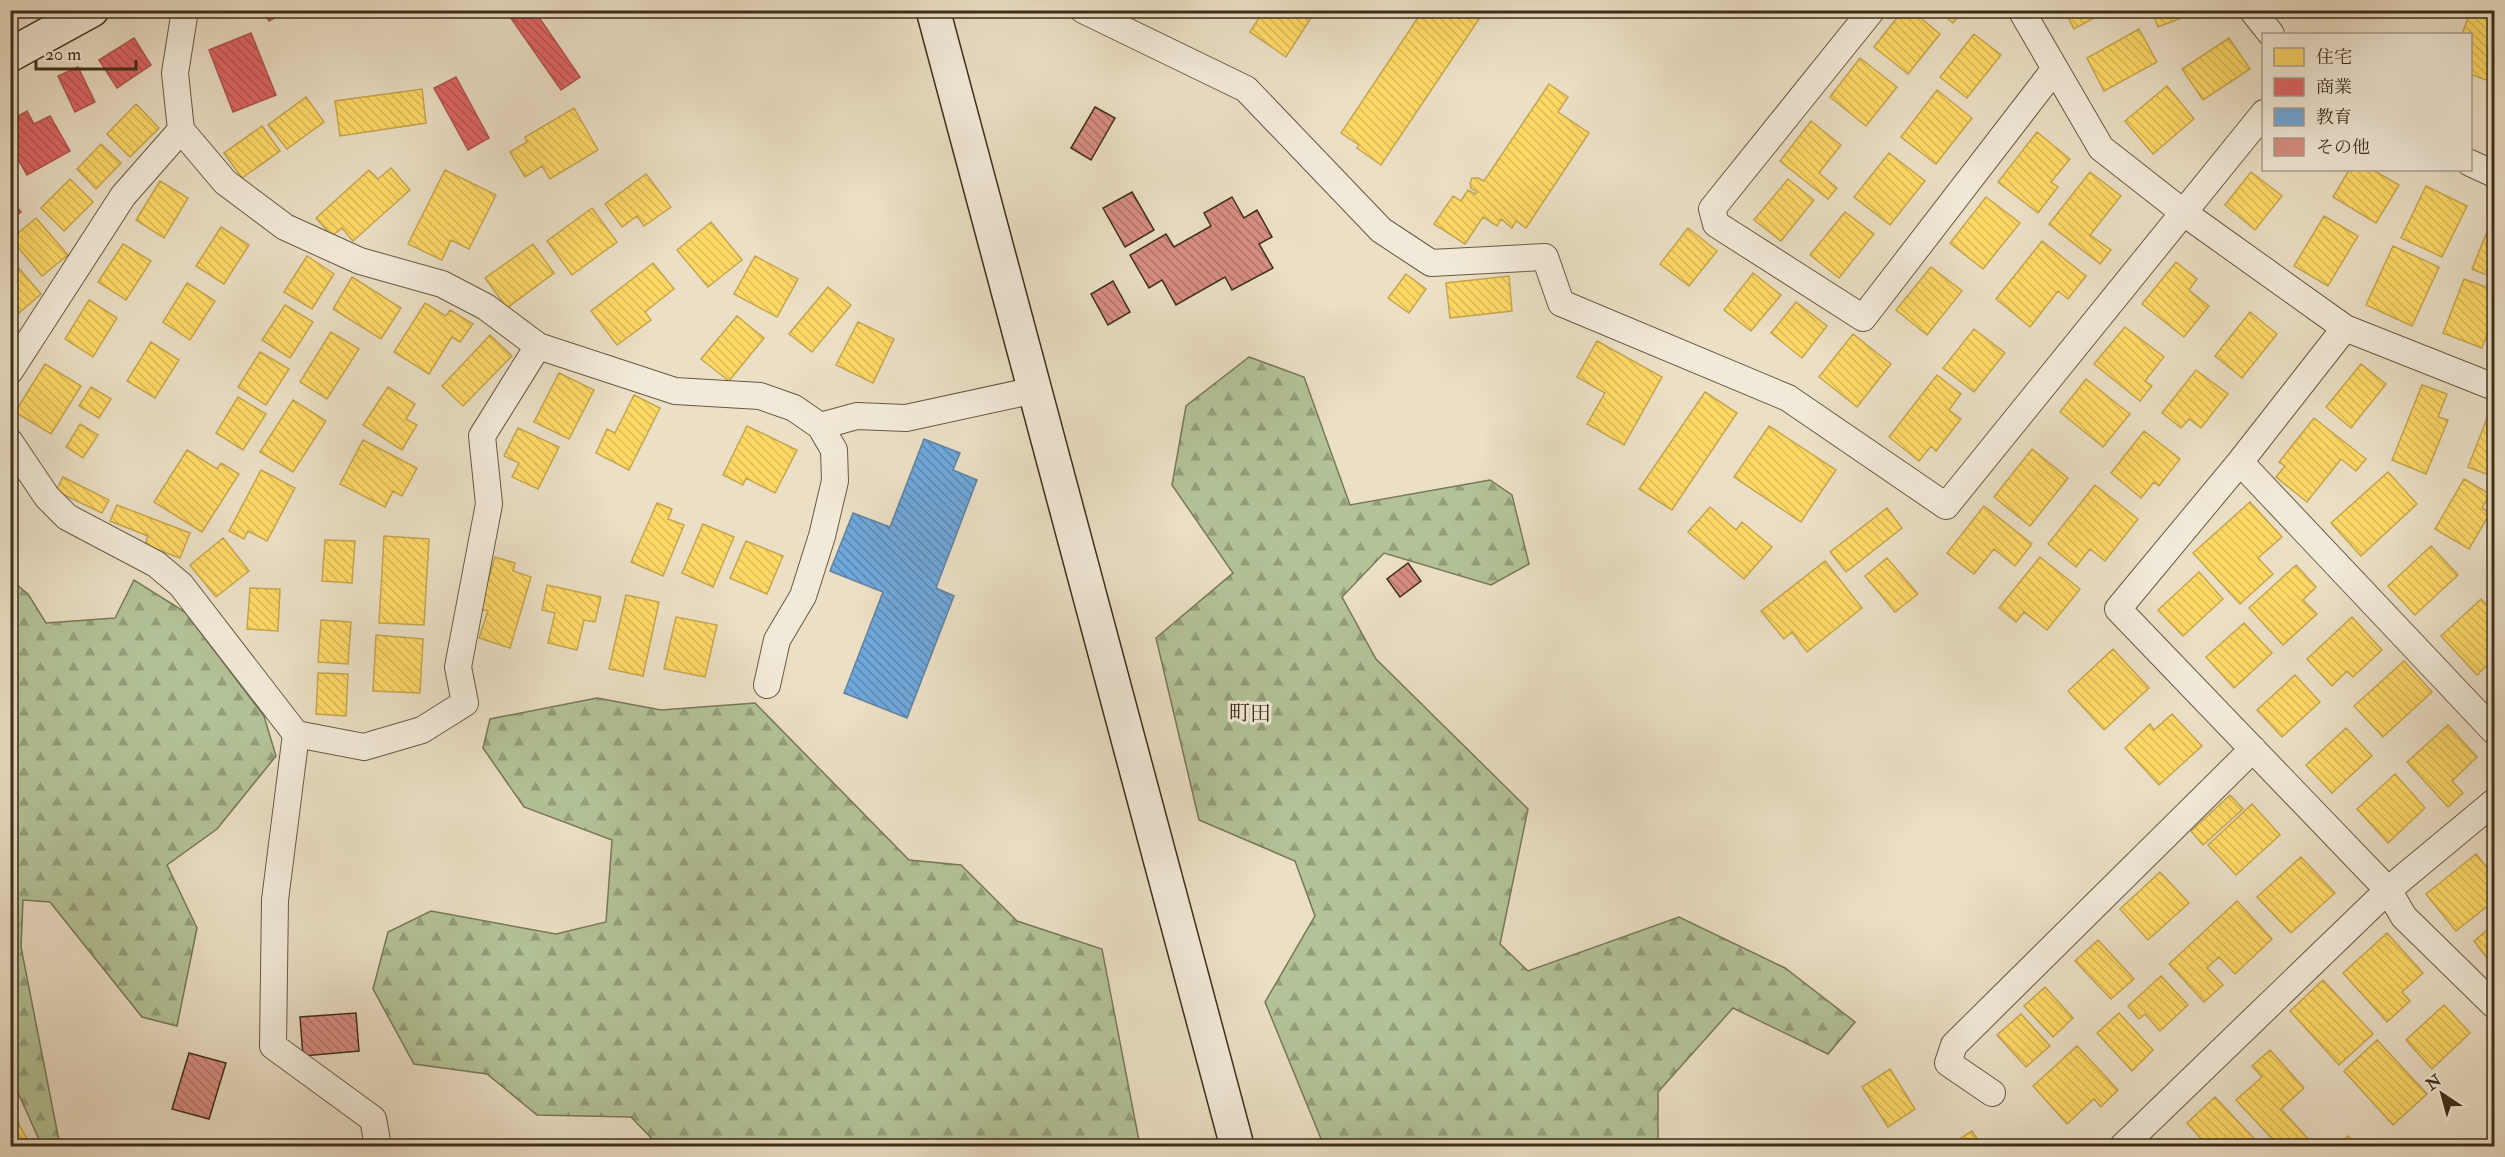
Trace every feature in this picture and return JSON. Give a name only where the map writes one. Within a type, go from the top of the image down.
[{"type":"street","points":[[10,55],[92,10]]},
{"type":"street","points":[[186,10],[175,73],[181,130],[225,182],[285,227],[360,261],[442,284],[486,307],[538,346],[675,391],[760,396],[794,408],[820,426],[834,450],[835,481],[822,536],[803,596],[777,640],[767,685]]},
{"type":"street","points":[[933,10],[1237,1146]]},
{"type":"street","points":[[1083,10],[1246,89],[1381,230],[1431,263],[1545,257],[1561,303],[1788,398],[1946,506],[2262,116]]},
{"type":"street","points":[[1872,10],[1712,209],[1716,224],[1863,318],[2054,70]]},
{"type":"street","points":[[2021,10],[2054,70],[2102,148],[2184,213],[2345,328],[2494,387]]},
{"type":"street","points":[[2252,10],[2270,33]]},
{"type":"street","points":[[10,370],[123,195],[181,130]]},
{"type":"street","points":[[2472,164],[2494,174]]},
{"type":"street","points":[[2345,328],[2240,462],[2118,609],[2388,890],[2404,917],[2494,1005]]},
{"type":"street","points":[[10,442],[47,497],[68,517],[156,564],[182,585],[296,734],[364,747],[422,730],[465,703],[458,667],[489,504],[482,436],[538,346]]},
{"type":"street","points":[[820,426],[857,416],[906,418],[1035,390]]},
{"type":"street","points":[[2240,462],[2494,731]]},
{"type":"street","points":[[296,734],[275,900],[273,1046],[373,1119],[378,1146]]},
{"type":"street","points":[[1992,1093],[1948,1063],[1954,1045],[2253,749]]},
{"type":"street","points":[[2123,1146],[2388,890],[2494,802]]},
{"type":"green space","points":[[1249,357],[1304,377],[1350,505],[1490,480],[1512,495],[1529,564],[1491,585],[1384,553],[1342,597],[1376,659],[1528,809],[1500,944],[1528,971],[1679,917],[1785,968],[1855,1022],[1828,1054],[1733,1008],[1658,1092],[1658,1146],[1324,1146],[1265,1002],[1315,916],[1295,861],[1199,820],[1156,638],[1233,573],[1172,485],[1186,406]]},
{"type":"green space","points":[[11,580],[28,594],[46,623],[115,618],[134,580],[185,612],[264,716],[276,756],[217,829],[167,865],[197,928],[177,1026],[142,1017],[50,902],[23,900],[21,947],[60,1146],[42,1146],[11,1077]]},
{"type":"green space","points":[[597,698],[661,710],[755,703],[909,860],[961,865],[1017,921],[1102,949],[1140,1146],[659,1146],[631,1117],[537,1115],[487,1074],[414,1064],[373,989],[388,932],[431,911],[556,934],[606,922],[612,840],[524,807],[483,748],[490,719]]},
{"type":"building: 住宅","points":[[1264,10],[1316,10],[1286,57],[1250,32]]},
{"type":"building: 住宅","points":[[1423,10],[1472,10],[1481,16],[1381,165],[1357,148],[1359,145],[1341,133]]},
{"type":"building: 住宅","points":[[1903,10],[1911,10],[1940,34],[1908,74],[1874,47]]},
{"type":"building: 住宅","points":[[1938,10],[1963,10],[1953,23]]},
{"type":"building: 住宅","points":[[2064,10],[2108,10],[2074,29]]},
{"type":"building: 住宅","points":[[2152,10],[2202,10],[2158,27]]},
{"type":"building: 住宅","points":[[2471,10],[2494,10],[2494,83],[2472,75],[2472,33],[2462,33]]},
{"type":"building: 住宅","points":[[2139,29],[2157,62],[2104,91],[2087,58]]},
{"type":"building: 住宅","points":[[1974,34],[2001,55],[1967,98],[1940,77]]},
{"type":"building: 住宅","points":[[2229,38],[2250,69],[2203,100],[2182,69]]},
{"type":"building: 住宅","points":[[1860,58],[1897,87],[1866,126],[1830,97]]},
{"type":"building: 住宅","points":[[1549,84],[1568,97],[1558,112],[1589,133],[1526,228],[1516,221],[1512,228],[1501,219],[1497,226],[1483,217],[1465,244],[1434,224],[1453,196],[1461,201],[1468,190],[1475,194],[1477,192],[1471,188],[1472,178],[1484,181]]},
{"type":"building: 住宅","points":[[2167,86],[2194,119],[2153,154],[2125,121]]},
{"type":"building: 住宅","points":[[422,89],[426,123],[340,136],[335,101]]},
{"type":"building: 住宅","points":[[1937,90],[1972,118],[1936,164],[1901,137]]},
{"type":"building: 住宅","points":[[306,97],[324,122],[287,149],[268,125]]},
{"type":"building: 住宅","points":[[136,104],[159,128],[130,157],[107,134]]},
{"type":"building: 住宅","points":[[574,108],[598,150],[550,179],[542,166],[525,177],[510,152],[527,142],[525,137]]},
{"type":"building: 住宅","points":[[1811,121],[1841,145],[1819,173],[1837,188],[1828,199],[1780,161]]},
{"type":"building: 住宅","points":[[262,126],[280,151],[242,178],[224,153]]},
{"type":"building: 住宅","points":[[2037,132],[2070,159],[2051,182],[2058,187],[2038,213],[1998,182]]},
{"type":"building: 住宅","points":[[101,144],[121,163],[96,189],[77,169]]},
{"type":"building: 住宅","points":[[1889,153],[1925,181],[1890,225],[1854,197]]},
{"type":"building: 住宅","points":[[391,168],[410,190],[353,241],[342,228],[332,236],[316,218],[369,170],[378,179]]},
{"type":"building: 住宅","points":[[445,170],[496,195],[469,249],[451,240],[442,260],[408,244]]},
{"type":"building: 住宅","points":[[2348,171],[2375,171],[2399,185],[2376,223],[2333,197]]},
{"type":"building: 住宅","points":[[2090,172],[2121,196],[2090,235],[2111,250],[2100,264],[2049,224]]},
{"type":"building: 住宅","points":[[2251,172],[2282,196],[2255,230],[2225,205]]},
{"type":"building: 住宅","points":[[646,174],[671,207],[644,226],[637,216],[622,227],[605,204]]},
{"type":"building: 住宅","points":[[70,179],[93,202],[64,231],[41,208]]},
{"type":"building: 住宅","points":[[1788,179],[1814,200],[1781,241],[1754,220]]},
{"type":"building: 住宅","points":[[160,181],[188,198],[164,238],[136,220]]},
{"type":"building: 住宅","points":[[2426,186],[2467,206],[2442,257],[2401,238]]},
{"type":"building: 住宅","points":[[1986,197],[2020,223],[1983,269],[1950,243]]},
{"type":"building: 住宅","points":[[592,208],[617,242],[572,275],[547,241]]},
{"type":"building: 住宅","points":[[1845,212],[1874,234],[1839,278],[1810,255]]},
{"type":"building: 住宅","points":[[2324,216],[2358,236],[2328,286],[2294,266]]},
{"type":"building: 住宅","points":[[36,218],[68,255],[42,276],[11,239]]},
{"type":"building: 住宅","points":[[711,222],[742,260],[708,287],[677,250]]},
{"type":"building: 住宅","points":[[2491,222],[2494,223],[2494,278],[2472,269]]},
{"type":"building: 住宅","points":[[221,227],[249,245],[224,284],[196,266]]},
{"type":"building: 住宅","points":[[1688,228],[1717,251],[1689,286],[1660,264]]},
{"type":"building: 住宅","points":[[2042,241],[2086,276],[2068,299],[2058,291],[2030,327],[1996,299]]},
{"type":"building: 住宅","points":[[123,244],[151,261],[126,300],[98,282]]},
{"type":"building: 住宅","points":[[533,244],[554,273],[507,308],[485,278]]},
{"type":"building: 住宅","points":[[2393,246],[2439,267],[2412,326],[2366,305]]},
{"type":"building: 住宅","points":[[307,256],[334,274],[312,309],[284,292]]},
{"type":"building: 住宅","points":[[755,256],[798,279],[777,317],[734,294]]},
{"type":"building: 住宅","points":[[10,258],[41,294],[19,313],[10,303]]},
{"type":"building: 住宅","points":[[2176,262],[2197,279],[2189,290],[2209,306],[2184,337],[2142,304]]},
{"type":"building: 住宅","points":[[653,263],[674,289],[645,312],[651,320],[617,345],[591,311]]},
{"type":"building: 住宅","points":[[1931,267],[1962,291],[1927,335],[1896,310]]},
{"type":"building: 住宅","points":[[1753,273],[1781,295],[1751,331],[1724,310]]},
{"type":"building: 住宅","points":[[1406,274],[1426,289],[1409,313],[1388,298]]},
{"type":"building: 住宅","points":[[1509,276],[1512,311],[1450,318],[1446,283]]},
{"type":"building: 住宅","points":[[352,277],[401,308],[381,339],[333,309]]},
{"type":"building: 住宅","points":[[2464,279],[2494,290],[2494,316],[2482,348],[2443,333]]},
{"type":"building: 住宅","points":[[187,283],[215,301],[190,340],[163,322]]},
{"type":"building: 住宅","points":[[828,287],[851,305],[812,352],[789,334]]},
{"type":"building: 住宅","points":[[89,300],[117,318],[93,357],[65,339]]},
{"type":"building: 住宅","points":[[1796,302],[1827,326],[1802,358],[1771,333]]},
{"type":"building: 住宅","points":[[425,303],[446,316],[450,310],[473,324],[460,342],[452,337],[429,374],[394,352]]},
{"type":"building: 住宅","points":[[285,305],[313,322],[290,358],[262,340]]},
{"type":"building: 住宅","points":[[2250,312],[2277,334],[2242,378],[2215,356]]},
{"type":"building: 住宅","points":[[737,316],[764,338],[729,381],[701,359]]},
{"type":"building: 住宅","points":[[858,322],[894,339],[873,383],[836,365]]},
{"type":"building: 住宅","points":[[2125,327],[2164,357],[2145,381],[2152,386],[2140,401],[2094,364]]},
{"type":"building: 住宅","points":[[1974,329],[2005,353],[1974,392],[1943,368]]},
{"type":"building: 住宅","points":[[331,332],[359,349],[327,399],[300,382]]},
{"type":"building: 住宅","points":[[1853,334],[1891,364],[1857,407],[1819,377]]},
{"type":"building: 住宅","points":[[490,335],[512,356],[463,406],[442,386]]},
{"type":"building: 住宅","points":[[1597,341],[1662,377],[1624,445],[1587,424],[1605,393],[1577,377]]},
{"type":"building: 住宅","points":[[151,342],[179,360],[155,398],[127,381]]},
{"type":"building: 住宅","points":[[260,352],[289,369],[266,405],[238,387]]},
{"type":"building: 住宅","points":[[45,364],[81,386],[51,434],[15,412]]},
{"type":"building: 住宅","points":[[2361,364],[2386,384],[2351,428],[2326,407]]},
{"type":"building: 住宅","points":[[2196,370],[2228,394],[2201,428],[2189,419],[2181,428],[2162,413]]},
{"type":"building: 住宅","points":[[559,373],[594,390],[569,439],[534,422]]},
{"type":"building: 住宅","points":[[1937,375],[1961,394],[1949,410],[1961,419],[1936,451],[1931,446],[1919,461],[1889,437]]},
{"type":"building: 住宅","points":[[2086,379],[2130,414],[2103,447],[2060,412]]},
{"type":"building: 住宅","points":[[2422,385],[2447,394],[2438,417],[2448,420],[2426,474],[2392,460]]},
{"type":"building: 住宅","points":[[91,387],[111,399],[99,418],[79,406]]},
{"type":"building: 住宅","points":[[388,387],[415,404],[406,419],[417,425],[402,450],[363,425]]},
{"type":"building: 住宅","points":[[1705,392],[1737,413],[1672,510],[1639,489]]},
{"type":"building: 住宅","points":[[634,395],[660,408],[629,470],[596,453],[607,429],[615,433]]},
{"type":"building: 住宅","points":[[238,397],[266,414],[243,450],[216,433]]},
{"type":"building: 住宅","points":[[293,400],[326,421],[293,472],[260,452]]},
{"type":"building: 住宅","points":[[2489,413],[2494,416],[2494,477],[2468,467]]},
{"type":"building: 住宅","points":[[2314,418],[2366,459],[2356,471],[2341,459],[2307,502],[2276,477],[2285,466],[2279,462]]},
{"type":"building: 住宅","points":[[80,424],[98,435],[83,458],[66,447]]},
{"type":"building: 住宅","points":[[747,426],[797,450],[775,493],[746,478],[743,485],[723,475]]},
{"type":"building: 住宅","points":[[1769,426],[1836,470],[1801,522],[1734,477]]},
{"type":"building: 住宅","points":[[518,428],[559,447],[538,489],[512,477],[519,463],[504,456]]},
{"type":"building: 住宅","points":[[2144,431],[2180,459],[2159,486],[2154,482],[2141,498],[2111,473]]},
{"type":"building: 住宅","points":[[363,440],[417,468],[402,496],[393,491],[385,507],[340,484]]},
{"type":"building: 住宅","points":[[2032,449],[2068,478],[2030,526],[1994,497]]},
{"type":"building: 住宅","points":[[187,450],[217,469],[221,463],[239,474],[202,532],[154,502]]},
{"type":"building: 住宅","points":[[261,470],[295,488],[267,541],[248,531],[244,539],[229,531]]},
{"type":"building: 住宅","points":[[2388,472],[2417,504],[2361,556],[2331,523]]},
{"type":"building: 住宅","points":[[63,477],[109,500],[102,513],[56,491]]},
{"type":"building: 住宅","points":[[2464,479],[2490,494],[2482,508],[2490,513],[2469,549],[2435,529]]},
{"type":"building: 住宅","points":[[2095,485],[2138,519],[2105,561],[2090,549],[2076,567],[2048,544]]},
{"type":"building: 住宅","points":[[2250,502],[2282,537],[2258,558],[2273,574],[2240,604],[2193,553]]},
{"type":"building: 住宅","points":[[657,503],[672,509],[668,519],[684,525],[663,576],[631,562]]},
{"type":"building: 住宅","points":[[117,505],[190,533],[180,558],[145,545],[148,536],[110,521]]},
{"type":"building: 住宅","points":[[1984,506],[2032,544],[2015,566],[1994,549],[1974,574],[1947,553]]},
{"type":"building: 住宅","points":[[1710,507],[1736,530],[1742,522],[1772,547],[1744,579],[1688,532]]},
{"type":"building: 住宅","points":[[1887,508],[1902,528],[1846,572],[1830,552]]},
{"type":"building: 住宅","points":[[703,524],[734,537],[713,587],[682,573]]},
{"type":"building: 住宅","points":[[384,536],[429,539],[424,625],[379,623]]},
{"type":"building: 住宅","points":[[223,538],[249,571],[216,597],[190,565]]},
{"type":"building: 住宅","points":[[325,540],[355,541],[352,583],[322,581]]},
{"type":"building: 住宅","points":[[746,541],[783,556],[767,594],[730,578]]},
{"type":"building: 住宅","points":[[2431,546],[2458,575],[2415,615],[2388,586]]},
{"type":"building: 住宅","points":[[495,557],[515,563],[513,571],[531,577],[510,648],[479,638],[488,611],[480,609]]},
{"type":"building: 住宅","points":[[2040,557],[2080,589],[2047,630],[2024,612],[2016,622],[1999,608]]},
{"type":"building: 住宅","points":[[1887,558],[1918,594],[1895,612],[1865,576]]},
{"type":"building: 住宅","points":[[1825,561],[1862,608],[1807,652],[1792,632],[1784,639],[1761,611]]},
{"type":"building: 住宅","points":[[2296,565],[2316,587],[2303,600],[2317,614],[2283,645],[2249,608]]},
{"type":"building: 住宅","points":[[2199,572],[2223,599],[2183,636],[2158,610]]},
{"type":"building: 住宅","points":[[547,585],[601,597],[595,622],[584,620],[577,650],[548,643],[555,613],[542,610]]},
{"type":"building: 住宅","points":[[250,588],[280,589],[278,631],[247,629]]},
{"type":"building: 住宅","points":[[626,595],[659,602],[643,676],[609,669]]},
{"type":"building: 住宅","points":[[2481,599],[2494,613],[2494,659],[2477,675],[2441,636]]},
{"type":"building: 住宅","points":[[676,617],[717,625],[705,677],[664,669]]},
{"type":"building: 住宅","points":[[2352,617],[2382,650],[2353,677],[2347,671],[2332,686],[2307,659]]},
{"type":"building: 住宅","points":[[321,620],[351,622],[348,664],[318,662]]},
{"type":"building: 住宅","points":[[2244,623],[2272,653],[2234,688],[2206,657]]},
{"type":"building: 住宅","points":[[376,635],[423,639],[420,693],[373,691]]},
{"type":"building: 住宅","points":[[2113,649],[2149,688],[2104,730],[2068,691]]},
{"type":"building: 住宅","points":[[2404,661],[2432,692],[2383,737],[2354,706]]},
{"type":"building: 住宅","points":[[318,673],[348,674],[346,716],[316,714]]},
{"type":"building: 住宅","points":[[2295,675],[2320,702],[2282,737],[2257,710]]},
{"type":"building: 住宅","points":[[2172,714],[2202,746],[2159,785],[2125,748],[2150,724],[2154,730]]},
{"type":"building: 住宅","points":[[2448,725],[2477,757],[2452,781],[2463,793],[2448,807],[2407,762]]},
{"type":"building: 住宅","points":[[2346,728],[2372,756],[2332,793],[2306,765]]},
{"type":"building: 住宅","points":[[2395,774],[2425,808],[2388,843],[2357,809]]},
{"type":"building: 住宅","points":[[2230,795],[2243,809],[2203,845],[2191,831]]},
{"type":"building: 住宅","points":[[2252,804],[2280,835],[2236,875],[2208,845]]},
{"type":"building: 住宅","points":[[2476,854],[2494,876],[2494,901],[2456,931],[2426,894]]},
{"type":"building: 住宅","points":[[2301,857],[2335,893],[2291,933],[2257,897]]},
{"type":"building: 住宅","points":[[2160,872],[2189,903],[2148,940],[2120,909]]},
{"type":"building: 住宅","points":[[2237,901],[2272,939],[2235,974],[2219,957],[2207,968],[2223,985],[2204,1002],[2169,964]]},
{"type":"building: 住宅","points":[[2494,924],[2494,967],[2474,941]]},
{"type":"building: 住宅","points":[[2387,933],[2423,973],[2402,992],[2410,1001],[2387,1022],[2343,973]]},
{"type":"building: 住宅","points":[[2098,940],[2134,979],[2111,999],[2075,961]]},
{"type":"building: 住宅","points":[[2161,976],[2188,1005],[2160,1031],[2145,1014],[2139,1019],[2128,1006]]},
{"type":"building: 住宅","points":[[2323,980],[2373,1034],[2339,1065],[2290,1011]]},
{"type":"building: 住宅","points":[[2045,987],[2073,1018],[2053,1037],[2024,1006]]},
{"type":"building: 住宅","points":[[2444,1005],[2470,1033],[2432,1069],[2406,1040]]},
{"type":"building: 住宅","points":[[2119,1013],[2153,1050],[2132,1071],[2097,1033]]},
{"type":"building: 住宅","points":[[2021,1014],[2050,1046],[2026,1067],[1997,1035]]},
{"type":"building: 住宅","points":[[2377,1040],[2427,1094],[2393,1125],[2344,1071]]},
{"type":"building: 住宅","points":[[2077,1046],[2118,1090],[2101,1107],[2094,1099],[2067,1124],[2033,1086]]},
{"type":"building: 住宅","points":[[2270,1050],[2304,1088],[2281,1109],[2309,1140],[2303,1146],[2279,1146],[2236,1100],[2262,1077],[2252,1066]]},
{"type":"building: 住宅","points":[[1890,1069],[1915,1109],[1888,1127],[1862,1087]]},
{"type":"building: 住宅","points":[[2215,1097],[2261,1146],[2208,1146],[2187,1123]]},
{"type":"building: 住宅","points":[[10,1108],[27,1139],[13,1146],[10,1146]]},
{"type":"building: 住宅","points":[[1972,1131],[1982,1146],[1948,1146]]},
{"type":"building: 住宅","points":[[2348,1136],[2357,1146],[2336,1146]]},
{"type":"building: 商業","points":[[263,10],[289,10],[269,21]]},
{"type":"building: 商業","points":[[512,10],[534,10],[580,77],[561,90],[508,14]]},
{"type":"building: 商業","points":[[251,33],[276,95],[233,112],[209,50]]},
{"type":"building: 商業","points":[[134,38],[151,65],[117,88],[99,60]]},
{"type":"building: 商業","points":[[78,67],[95,102],[75,112],[58,76]]},
{"type":"building: 商業","points":[[456,77],[489,138],[468,150],[434,88]]},
{"type":"building: 商業","points":[[27,111],[34,124],[50,116],[70,151],[27,175],[10,145],[10,121]]},
{"type":"building: 商業","points":[[10,199],[21,212],[10,221]]},
{"type":"building: 教育","points":[[924,439],[960,453],[953,470],[977,480],[936,588],[954,596],[907,718],[844,693],[883,592],[830,571],[853,513],[890,527]]},
{"type":"building: その他","points":[[1095,107],[1115,118],[1091,160],[1071,148]]},
{"type":"building: その他","points":[[1132,192],[1154,230],[1125,247],[1103,208]]},
{"type":"building: その他","points":[[1232,197],[1244,218],[1257,210],[1272,237],[1259,244],[1273,268],[1232,290],[1225,277],[1176,305],[1162,280],[1149,288],[1130,255],[1166,234],[1174,247],[1211,226],[1204,213]]},
{"type":"building: その他","points":[[1113,281],[1130,312],[1108,325],[1091,294]]},
{"type":"building: その他","points":[[1408,563],[1421,581],[1400,597],[1387,579]]},
{"type":"building: その他","points":[[356,1013],[359,1051],[303,1056],[300,1017]]},
{"type":"building: その他","points":[[189,1053],[226,1063],[209,1119],[172,1109]]},
{"type":"district","name":"町田","points":[[1250,713]]}]
